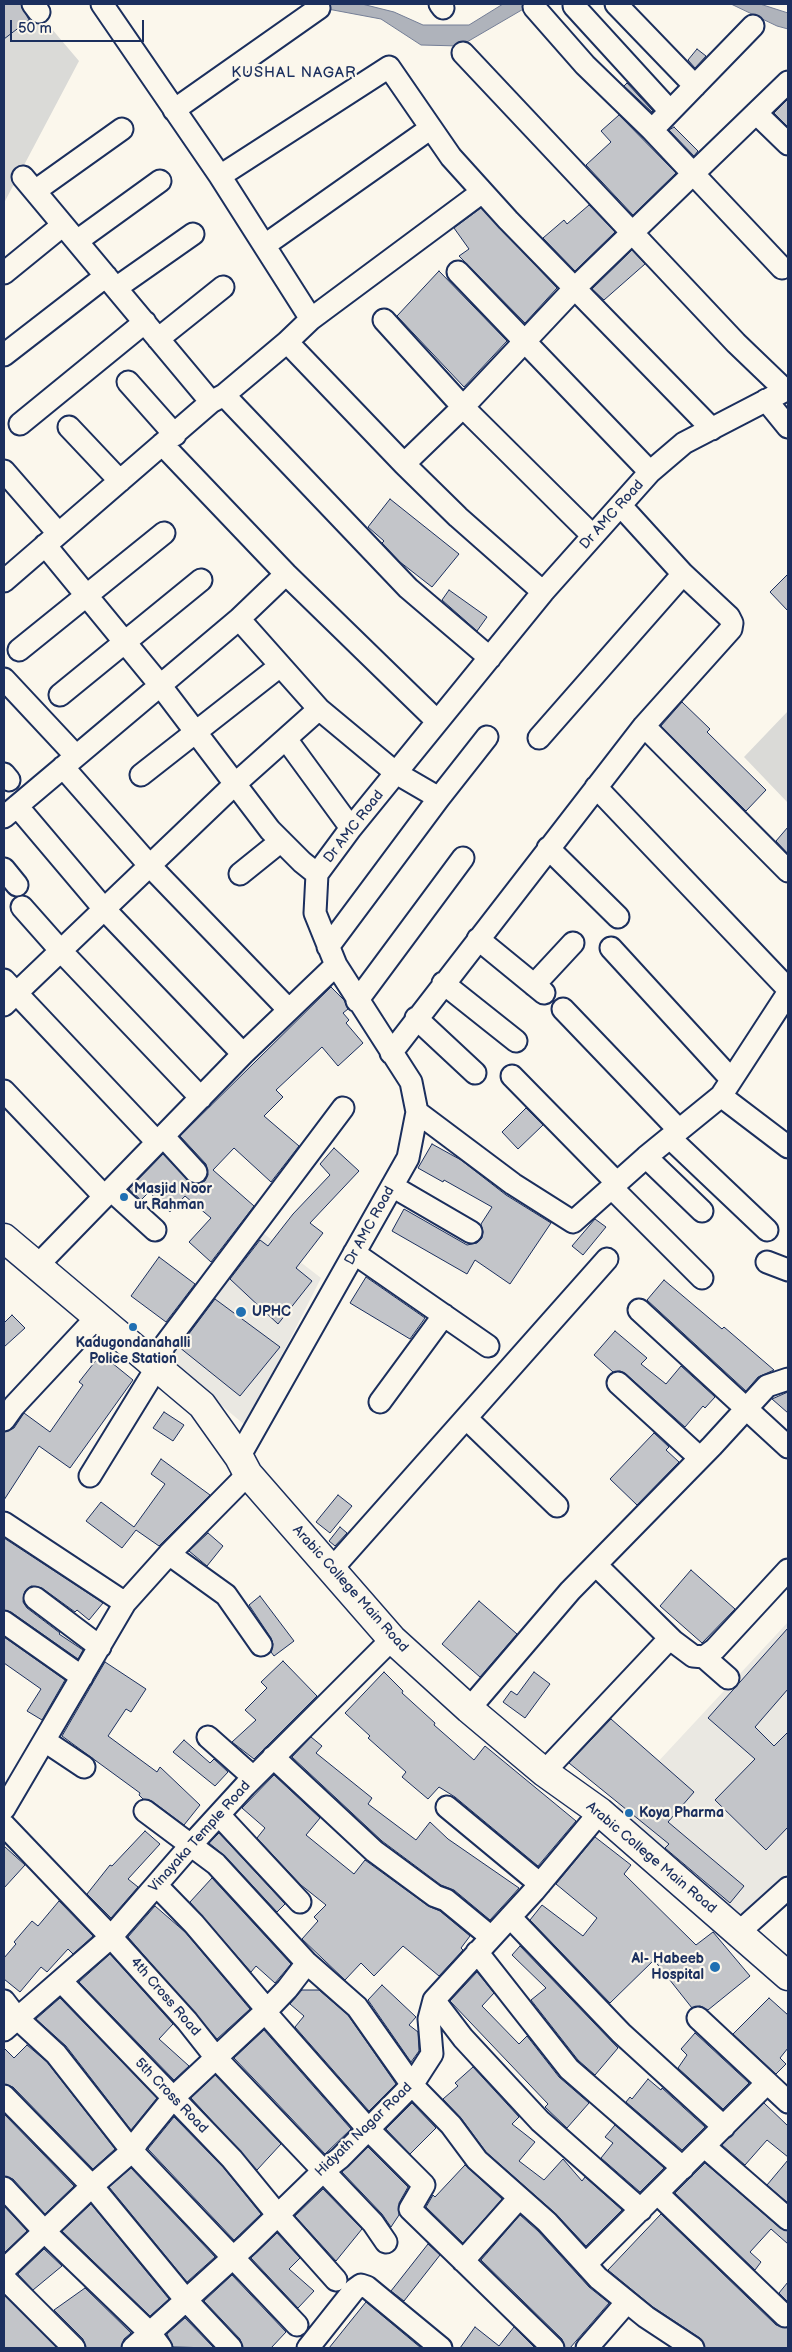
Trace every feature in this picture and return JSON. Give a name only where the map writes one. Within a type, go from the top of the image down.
[{"type":"main road","name":"Arabic College Main Road","points":[[4,1238],[36,1267],[202,1405],[244,1466],[392,1639],[469,1709],[544,1772],[600,1812],[788,1976]]},
{"type":"street","points":[[102,4],[220,176],[311,319]]},
{"type":"street","points":[[616,4],[694,86]]},
{"type":"street","points":[[574,6],[670,112]]},
{"type":"street","points":[[534,7],[586,65],[652,130],[782,268]]},
{"type":"street","points":[[174,110],[319,8]]},
{"type":"street","points":[[652,130],[753,26]]},
{"type":"street","points":[[463,53],[736,343],[780,393],[788,427]]},
{"type":"street","points":[[220,176],[389,67],[451,157],[482,192],[712,428]]},
{"type":"street","points":[[404,464],[463,407],[575,288],[788,82]]},
{"type":"street","points":[[756,113],[788,144]]},
{"type":"street","points":[[265,245],[431,128]]},
{"type":"street","points":[[122,129],[29,184],[158,339],[408,588],[490,658]]},
{"type":"street","points":[[77,241],[160,181]]},
{"type":"street","points":[[4,582],[51,539],[287,342],[311,319],[482,192]]},
{"type":"street","points":[[4,273],[63,225]]},
{"type":"street","points":[[4,354],[111,282],[192,234]]},
{"type":"street","points":[[458,272],[523,342],[650,472]]},
{"type":"street","points":[[158,339],[223,287]]},
{"type":"street","points":[[384,320],[463,407],[592,535]]},
{"type":"street","points":[[20,424],[145,322]]},
{"type":"street","points":[[287,342],[404,464],[458,517],[543,592]]},
{"type":"street","points":[[128,382],[168,440],[286,574],[437,721]]},
{"type":"street","name":"Dr AMC Road","points":[[4,1809],[124,1603],[244,1466],[354,1254],[408,1158],[417,1112],[411,1082],[357,1001],[332,956],[315,913],[317,874],[351,828],[543,592],[650,472],[684,443],[780,393]]},
{"type":"street","points":[[69,427],[120,481]]},
{"type":"street","points":[[4,471],[51,539],[85,596],[160,685],[281,841],[317,874]]},
{"type":"street","points":[[391,1053],[443,983],[644,726],[731,629],[730,617],[683,574],[621,506]]},
{"type":"street","points":[[19,650],[164,533]]},
{"type":"street","points":[[243,1054],[10,812],[239,619],[286,574]]},
{"type":"street","points":[[539,738],[683,574]]},
{"type":"street","points":[[60,695],[201,580]]},
{"type":"street","points":[[239,619],[319,710],[396,773],[439,798]]},
{"type":"street","points":[[141,775],[280,666]]},
{"type":"street","points":[[4,678],[150,866],[288,1009]]},
{"type":"street","points":[[196,1172],[8,993],[60,951],[235,784],[319,710]]},
{"type":"street","points":[[644,726],[788,871]]},
{"type":"street","points":[[36,1267],[288,1009],[332,956],[439,798],[488,737]]},
{"type":"street","points":[[286,739],[351,828]]},
{"type":"street","points":[[596,787],[788,989]]},
{"type":"street","points":[[240,874],[281,841]]},
{"type":"street","points":[[548,848],[618,917]]},
{"type":"street","points":[[357,1001],[463,858]]},
{"type":"street","points":[[22,907],[60,951],[201,1098]]},
{"type":"street","points":[[478,939],[539,989],[573,943]]},
{"type":"street","points":[[611,948],[726,1087],[788,1147]]},
{"type":"street","points":[[443,983],[516,1041]]},
{"type":"street","points":[[417,1112],[513,1184],[573,1222],[726,1087],[788,993]]},
{"type":"street","points":[[563,1009],[674,1134],[767,1230]]},
{"type":"street","points":[[416,1018],[475,1073]]},
{"type":"street","points":[[512,1076],[702,1278]]},
{"type":"street","points":[[4,1091],[107,1193],[155,1230]]},
{"type":"street","points":[[90,1476],[157,1367],[164,1346],[343,1108]]},
{"type":"street","points":[[646,1158],[702,1211]]},
{"type":"street","points":[[392,1186],[471,1232]]},
{"type":"street","points":[[354,1254],[488,1346]]},
{"type":"street","points":[[331,1570],[607,1259]]},
{"type":"street","points":[[767,1262],[788,1270]]},
{"type":"street","points":[[639,1310],[788,1447]]},
{"type":"street","points":[[380,1402],[444,1315]]},
{"type":"street","points":[[4,1420],[97,1316]]},
{"type":"street","points":[[469,1709],[570,1591],[700,1458],[766,1386],[788,1379]]},
{"type":"street","points":[[618,1383],[700,1458]]},
{"type":"street","points":[[466,1418],[557,1506]]},
{"type":"street","points":[[4,1523],[124,1603]]},
{"type":"street","points":[[168,1554],[226,1595],[261,1646]]},
{"type":"street","points":[[596,1565],[670,1638],[693,1656],[704,1657],[728,1678]]},
{"type":"street","points":[[704,1657],[715,1649],[788,1570]]},
{"type":"street","points":[[35,1598],[100,1647]]},
{"type":"street","points":[[4,1622],[82,1678]]},
{"type":"street","points":[[544,1772],[670,1638]]},
{"type":"street","name":"Vinayaka Temple Road","points":[[11,2024],[111,1937],[157,1886],[190,1845],[253,1777],[392,1639]]},
{"type":"street","points":[[208,1737],[253,1777]]},
{"type":"street","points":[[45,1741],[84,1766]]},
{"type":"street","points":[[273,1757],[374,1850],[435,1896],[446,1900],[484,1945],[569,2069],[683,2168]]},
{"type":"street","points":[[447,1807],[540,1884]]},
{"type":"street","points":[[145,1811],[216,1864],[307,1963],[357,2007],[412,2085],[451,2125],[477,2160],[546,2222],[598,2278],[627,2302],[693,2348]]},
{"type":"street","points":[[600,1812],[540,1884],[434,2000],[463,2038],[540,2121],[641,2210]]},
{"type":"street","points":[[219,1815],[300,1902]]},
{"type":"street","name":"4th Cross Road","points":[[4,1825],[111,1937],[187,2021],[217,2059],[266,2107],[322,2172],[373,2223],[386,2242]]},
{"type":"street","points":[[157,1886],[194,1924],[263,2005],[265,2012],[368,2129],[424,2186],[410,2209],[553,2348]]},
{"type":"street","points":[[738,1933],[788,1888]]},
{"type":"street","points":[[510,1917],[620,2033],[724,2126]]},
{"type":"street","points":[[4,2270],[92,2186],[132,2152],[138,2141],[173,2098],[217,2059],[288,1989],[307,1963]]},
{"type":"street","name":"5th Cross Road","points":[[60,1981],[232,2159],[336,2280]]},
{"type":"street","name":"Hidyath Nagar Road","points":[[133,2348],[156,2340],[186,2300],[322,2172],[340,2158],[412,2085],[432,2054],[429,2019],[434,2000]]},
{"type":"street","points":[[4,2001],[11,2024],[56,2054],[132,2152],[297,2325]]},
{"type":"street","points":[[698,2018],[788,2102]]},
{"type":"street","points":[[586,2264],[768,2083]]},
{"type":"street","points":[[6,2098],[92,2186],[186,2300],[231,2348]]},
{"type":"street","points":[[704,2146],[788,2219]]},
{"type":"street","points":[[4,2188],[45,2232],[156,2340]]},
{"type":"street","points":[[657,2193],[784,2316]]},
{"type":"street","points":[[463,2260],[520,2198]]},
{"type":"street","points":[[4,2278],[74,2348]]},
{"type":"street","points":[[308,2348],[354,2290],[361,2285],[367,2287],[441,2348]]},
{"type":"street","points":[[587,2348],[627,2302]]},
{"type":"shaded area","points":[[301,4],[362,4],[394,12],[423,25],[469,25],[503,4],[532,4],[460,46],[421,45],[381,19]]},
{"type":"shaded area","points":[[731,4],[760,4],[788,13],[788,29],[777,26]]},
{"type":"shaded area","points":[[40,15],[79,61],[4,203],[4,39]]},
{"type":"shaded area","points":[[788,711],[788,803],[744,757]]},
{"type":"shaded area","name":"UPHC","points":[[250,1223],[321,1278],[246,1426],[152,1347]]},
{"type":"shaded area","points":[[788,1622],[788,1872],[741,1920],[615,1808]]},
{"type":"building","points":[[4,4],[21,4],[29,20],[4,39]]},
{"type":"building","points":[[697,49],[706,56],[695,68],[688,60]]},
{"type":"building","points":[[627,83],[653,111],[652,112],[624,86]]},
{"type":"building","points":[[788,99],[788,127],[774,113]]},
{"type":"building","points":[[619,115],[676,173],[633,215],[586,165],[611,142],[601,131]]},
{"type":"building","points":[[674,127],[698,151],[694,156],[669,130]]},
{"type":"building","points":[[589,205],[615,232],[575,271],[543,238],[564,220],[567,224]]},
{"type":"building","points":[[481,208],[557,288],[525,323],[459,256],[469,249],[454,228]]},
{"type":"building","points":[[632,250],[645,264],[604,300],[592,289]]},
{"type":"building","points":[[439,271],[507,341],[464,387],[397,316]]},
{"type":"building","points":[[390,499],[459,554],[432,587],[400,562],[382,543],[384,541],[368,527]]},
{"type":"building","points":[[788,574],[788,611],[770,592]]},
{"type":"building","points":[[449,590],[487,617],[477,631],[442,600]]},
{"type":"building","points":[[682,702],[710,729],[707,732],[766,790],[746,811],[661,726]]},
{"type":"building","points":[[788,827],[788,854],[776,841]]},
{"type":"building","points":[[331,987],[344,1000],[348,1009],[343,1013],[349,1020],[346,1023],[363,1043],[338,1066],[322,1047],[276,1090],[283,1097],[264,1116],[299,1146],[271,1182],[234,1148],[213,1170],[254,1206],[211,1262],[189,1242],[211,1218],[185,1196],[170,1212],[149,1192],[141,1200],[129,1189],[163,1154],[192,1184],[205,1181],[208,1175],[206,1164],[180,1136]]},
{"type":"building","points":[[526,1108],[543,1125],[518,1149],[502,1132]]},
{"type":"building","points":[[432,1144],[461,1160],[506,1195],[551,1223],[510,1284],[475,1260],[467,1274],[392,1231],[404,1209],[467,1245],[477,1243],[482,1238],[481,1224],[492,1207],[444,1180],[443,1182],[418,1168]]},
{"type":"building","points":[[334,1148],[359,1171],[310,1223],[323,1233],[296,1268],[312,1281],[278,1324],[230,1279],[260,1240],[268,1246],[293,1214],[330,1175],[320,1164]]},
{"type":"building","points":[[595,1219],[606,1227],[583,1255],[572,1246]]},
{"type":"building","points":[[159,1257],[195,1284],[166,1322],[131,1296]]},
{"type":"building","points":[[366,1277],[425,1318],[410,1339],[350,1303]]},
{"type":"building","points":[[664,1280],[722,1329],[724,1327],[774,1370],[758,1377],[746,1391],[647,1300]]},
{"type":"building","points":[[215,1299],[280,1347],[240,1396],[179,1347]]},
{"type":"building","points":[[12,1315],[25,1328],[4,1347],[4,1323]]},
{"type":"building","points":[[615,1331],[647,1358],[641,1364],[666,1384],[681,1366],[715,1397],[705,1408],[703,1406],[685,1427],[626,1374],[620,1371],[613,1372],[594,1355]]},
{"type":"building","points":[[101,1354],[133,1380],[70,1468],[39,1446],[4,1500],[4,1432],[14,1428],[24,1413],[50,1432],[83,1385],[79,1382]]},
{"type":"building","points":[[788,1392],[788,1413],[772,1399]]},
{"type":"building","points":[[164,1412],[184,1425],[173,1441],[153,1428]]},
{"type":"building","points":[[654,1433],[669,1447],[666,1450],[679,1462],[637,1505],[610,1479]]},
{"type":"building","points":[[161,1459],[210,1495],[159,1546],[136,1530],[122,1548],[86,1521],[101,1502],[134,1527],[165,1484],[151,1474]]},
{"type":"building","points":[[338,1495],[352,1506],[330,1533],[316,1522]]},
{"type":"building","points":[[340,1527],[347,1533],[335,1546],[329,1541]]},
{"type":"building","points":[[208,1533],[223,1546],[207,1566],[189,1551]]},
{"type":"building","points":[[4,1538],[103,1603],[89,1620],[77,1610],[75,1612],[42,1588],[31,1586],[25,1591],[23,1602],[27,1608],[59,1634],[83,1650],[78,1659],[11,1612],[4,1610]]},
{"type":"building","points":[[691,1570],[735,1609],[702,1643],[660,1606]]},
{"type":"building","points":[[260,1596],[294,1641],[274,1656],[271,1652],[273,1644],[271,1638],[249,1605]]},
{"type":"building","points":[[479,1601],[517,1634],[480,1677],[442,1644]]},
{"type":"building","points":[[788,1628],[788,1689],[755,1727],[774,1746],[788,1732],[788,1827],[766,1850],[715,1800],[755,1759],[708,1718]]},
{"type":"building","points":[[4,1637],[65,1680],[42,1720],[27,1711],[41,1689],[4,1663]]},
{"type":"building","points":[[283,1661],[317,1696],[254,1759],[232,1742],[256,1720],[245,1710],[267,1688],[261,1682]]},
{"type":"building","points":[[105,1662],[146,1689],[131,1712],[126,1709],[108,1736],[157,1772],[160,1767],[200,1805],[184,1825],[152,1801],[143,1799],[139,1795],[140,1793],[62,1736]]},
{"type":"building","points":[[384,1672],[403,1691],[402,1693],[435,1723],[434,1725],[474,1760],[485,1746],[576,1821],[538,1866],[455,1797],[439,1787],[428,1799],[402,1777],[406,1772],[368,1738],[370,1736],[345,1713]]},
{"type":"building","points":[[534,1672],[550,1684],[525,1718],[503,1702],[511,1691],[517,1695]]},
{"type":"building","points":[[611,1719],[694,1792],[668,1822],[744,1886],[730,1903],[665,1848],[669,1844],[569,1763]]},
{"type":"building","points":[[311,1737],[322,1746],[316,1753],[372,1798],[368,1804],[416,1840],[430,1822],[448,1839],[519,1888],[490,1920],[454,1890],[441,1885],[382,1841],[292,1757]]},
{"type":"building","points":[[184,1740],[210,1763],[214,1759],[228,1772],[215,1786],[173,1752]]},
{"type":"building","points":[[274,1775],[320,1818],[306,1835],[354,1874],[365,1860],[428,1906],[440,1911],[470,1936],[461,1948],[463,1950],[439,1976],[403,1946],[374,1976],[361,1963],[345,1980],[302,1939],[318,1921],[314,1917],[326,1905],[301,1885],[257,1838],[265,1828],[242,1808]]},
{"type":"building","points":[[145,1831],[160,1844],[128,1879],[138,1887],[111,1918],[87,1894],[110,1865],[112,1866]]},
{"type":"building","points":[[219,1833],[285,1904],[277,1912],[225,1856],[209,1843]]},
{"type":"building","points":[[595,1837],[631,1865],[624,1874],[696,1945],[713,1932],[750,1976],[708,2010],[700,2006],[692,2008],[654,1960],[610,2003],[530,1920],[542,1905],[583,1936],[597,1918],[556,1884]]},
{"type":"building","points":[[4,1846],[25,1865],[4,1888]]},
{"type":"building","points":[[212,1878],[291,1964],[275,1983],[256,1966],[251,1972],[190,1902]]},
{"type":"building","points":[[59,1901],[93,1936],[73,1954],[68,1949],[47,1972],[41,1967],[20,1992],[4,1979],[4,1958],[16,1944],[14,1942],[32,1921],[38,1926]]},
{"type":"building","points":[[155,1906],[185,1932],[250,2009],[217,2039],[128,1937]]},
{"type":"building","points":[[520,1946],[618,2048],[595,2075],[578,2060],[531,2000],[546,1988],[512,1955]]},
{"type":"building","points":[[110,1954],[173,2024],[159,2039],[189,2066],[174,2080],[79,1982]]},
{"type":"building","points":[[477,1972],[494,1993],[482,2006],[519,2044],[527,2036],[559,2077],[589,2103],[567,2128],[545,2107],[548,2104],[450,2001]]},
{"type":"building","points":[[382,1985],[416,2017],[409,2025],[418,2032],[419,2051],[411,2062],[368,2000]]},
{"type":"building","points":[[302,1990],[319,1990],[348,2015],[396,2084],[369,2111],[295,2027],[304,2016],[290,2004]]},
{"type":"building","points":[[60,1998],[157,2098],[131,2130],[66,2046],[36,2019]]},
{"type":"building","points":[[769,1998],[788,2015],[788,2048],[780,2058],[786,2064],[776,2074],[733,2034]]},
{"type":"building","points":[[264,2030],[351,2129],[325,2154],[234,2058]]},
{"type":"building","points":[[695,2033],[749,2083],[723,2109],[678,2068],[687,2055],[681,2049]]},
{"type":"building","points":[[27,2045],[47,2062],[115,2149],[93,2169],[13,2087],[4,2084],[4,2048],[14,2058]]},
{"type":"building","points":[[473,2067],[519,2117],[512,2124],[535,2142],[519,2161],[544,2180],[563,2159],[582,2181],[585,2177],[622,2210],[586,2246],[555,2213],[486,2152],[461,2118],[443,2099],[458,2086],[455,2083]]},
{"type":"building","points":[[215,2075],[281,2144],[257,2170],[191,2098]]},
{"type":"building","points":[[648,2079],[661,2090],[662,2088],[705,2127],[682,2150],[626,2102],[630,2097],[632,2099]]},
{"type":"building","points":[[412,2103],[436,2128],[410,2154],[386,2129]]},
{"type":"building","points":[[764,2103],[788,2126],[788,2157],[767,2140],[745,2165],[722,2145]]},
{"type":"building","points":[[4,2114],[74,2186],[45,2214],[13,2179],[4,2176]]},
{"type":"building","points":[[174,2117],[223,2167],[261,2214],[234,2240],[148,2149]]},
{"type":"building","points":[[615,2125],[664,2168],[640,2192],[601,2158],[613,2143],[605,2137]]},
{"type":"building","points":[[368,2147],[408,2187],[399,2203],[399,2215],[391,2227],[382,2214],[342,2172]]},
{"type":"building","points":[[788,2160],[788,2203],[767,2185]]},
{"type":"building","points":[[705,2163],[780,2228],[788,2231],[788,2244],[771,2229],[750,2252],[761,2262],[755,2270],[675,2193]]},
{"type":"building","points":[[465,2165],[502,2199],[463,2243],[426,2207],[433,2195],[435,2197]]},
{"type":"building","points":[[131,2168],[215,2257],[187,2282],[109,2187]]},
{"type":"building","points":[[323,2189],[362,2229],[336,2261],[295,2216]]},
{"type":"building","points":[[91,2204],[169,2299],[150,2316],[62,2231]]},
{"type":"building","points":[[4,2206],[27,2231],[4,2253]]},
{"type":"building","points":[[661,2214],[776,2325],[788,2328],[788,2348],[705,2348],[700,2338],[653,2307],[608,2270]]},
{"type":"building","points":[[520,2215],[538,2231],[589,2287],[609,2303],[570,2348],[565,2348],[562,2339],[481,2260]]},
{"type":"building","points":[[277,2233],[300,2258],[289,2269],[314,2291],[298,2308],[251,2258]]},
{"type":"building","points":[[428,2244],[440,2255],[404,2301],[391,2291]]},
{"type":"building","points":[[44,2249],[62,2266],[33,2290],[18,2274]]},
{"type":"building","points":[[232,2275],[286,2332],[271,2348],[243,2348],[240,2339],[204,2301]]},
{"type":"building","points":[[788,2282],[788,2302],[779,2293]]},
{"type":"building","points":[[85,2288],[131,2333],[124,2339],[121,2348],[86,2348],[83,2339],[54,2310]]},
{"type":"building","points":[[4,2295],[57,2348],[4,2348]]},
{"type":"building","points":[[366,2302],[409,2338],[421,2348],[329,2348]]},
{"type":"building","points":[[185,2318],[214,2348],[173,2347],[167,2334]]},
{"type":"building","points":[[475,2327],[499,2346],[514,2327],[535,2348],[460,2348]]},
{"type":"place","name":"Masjid Noor ur Rahman","points":[[124,1197]]},
{"type":"place","name":"UPHC","points":[[241,1312]]},
{"type":"place","name":"Kadugondanahalli Police Station","points":[[133,1327]]},
{"type":"place","name":"Koya Pharma","points":[[629,1813]]},
{"type":"place","name":"Al- Habeeb Hospital","points":[[715,1967]]},
{"type":"district","name":"KUSHAL NAGAR","points":[[294,73]]}]
